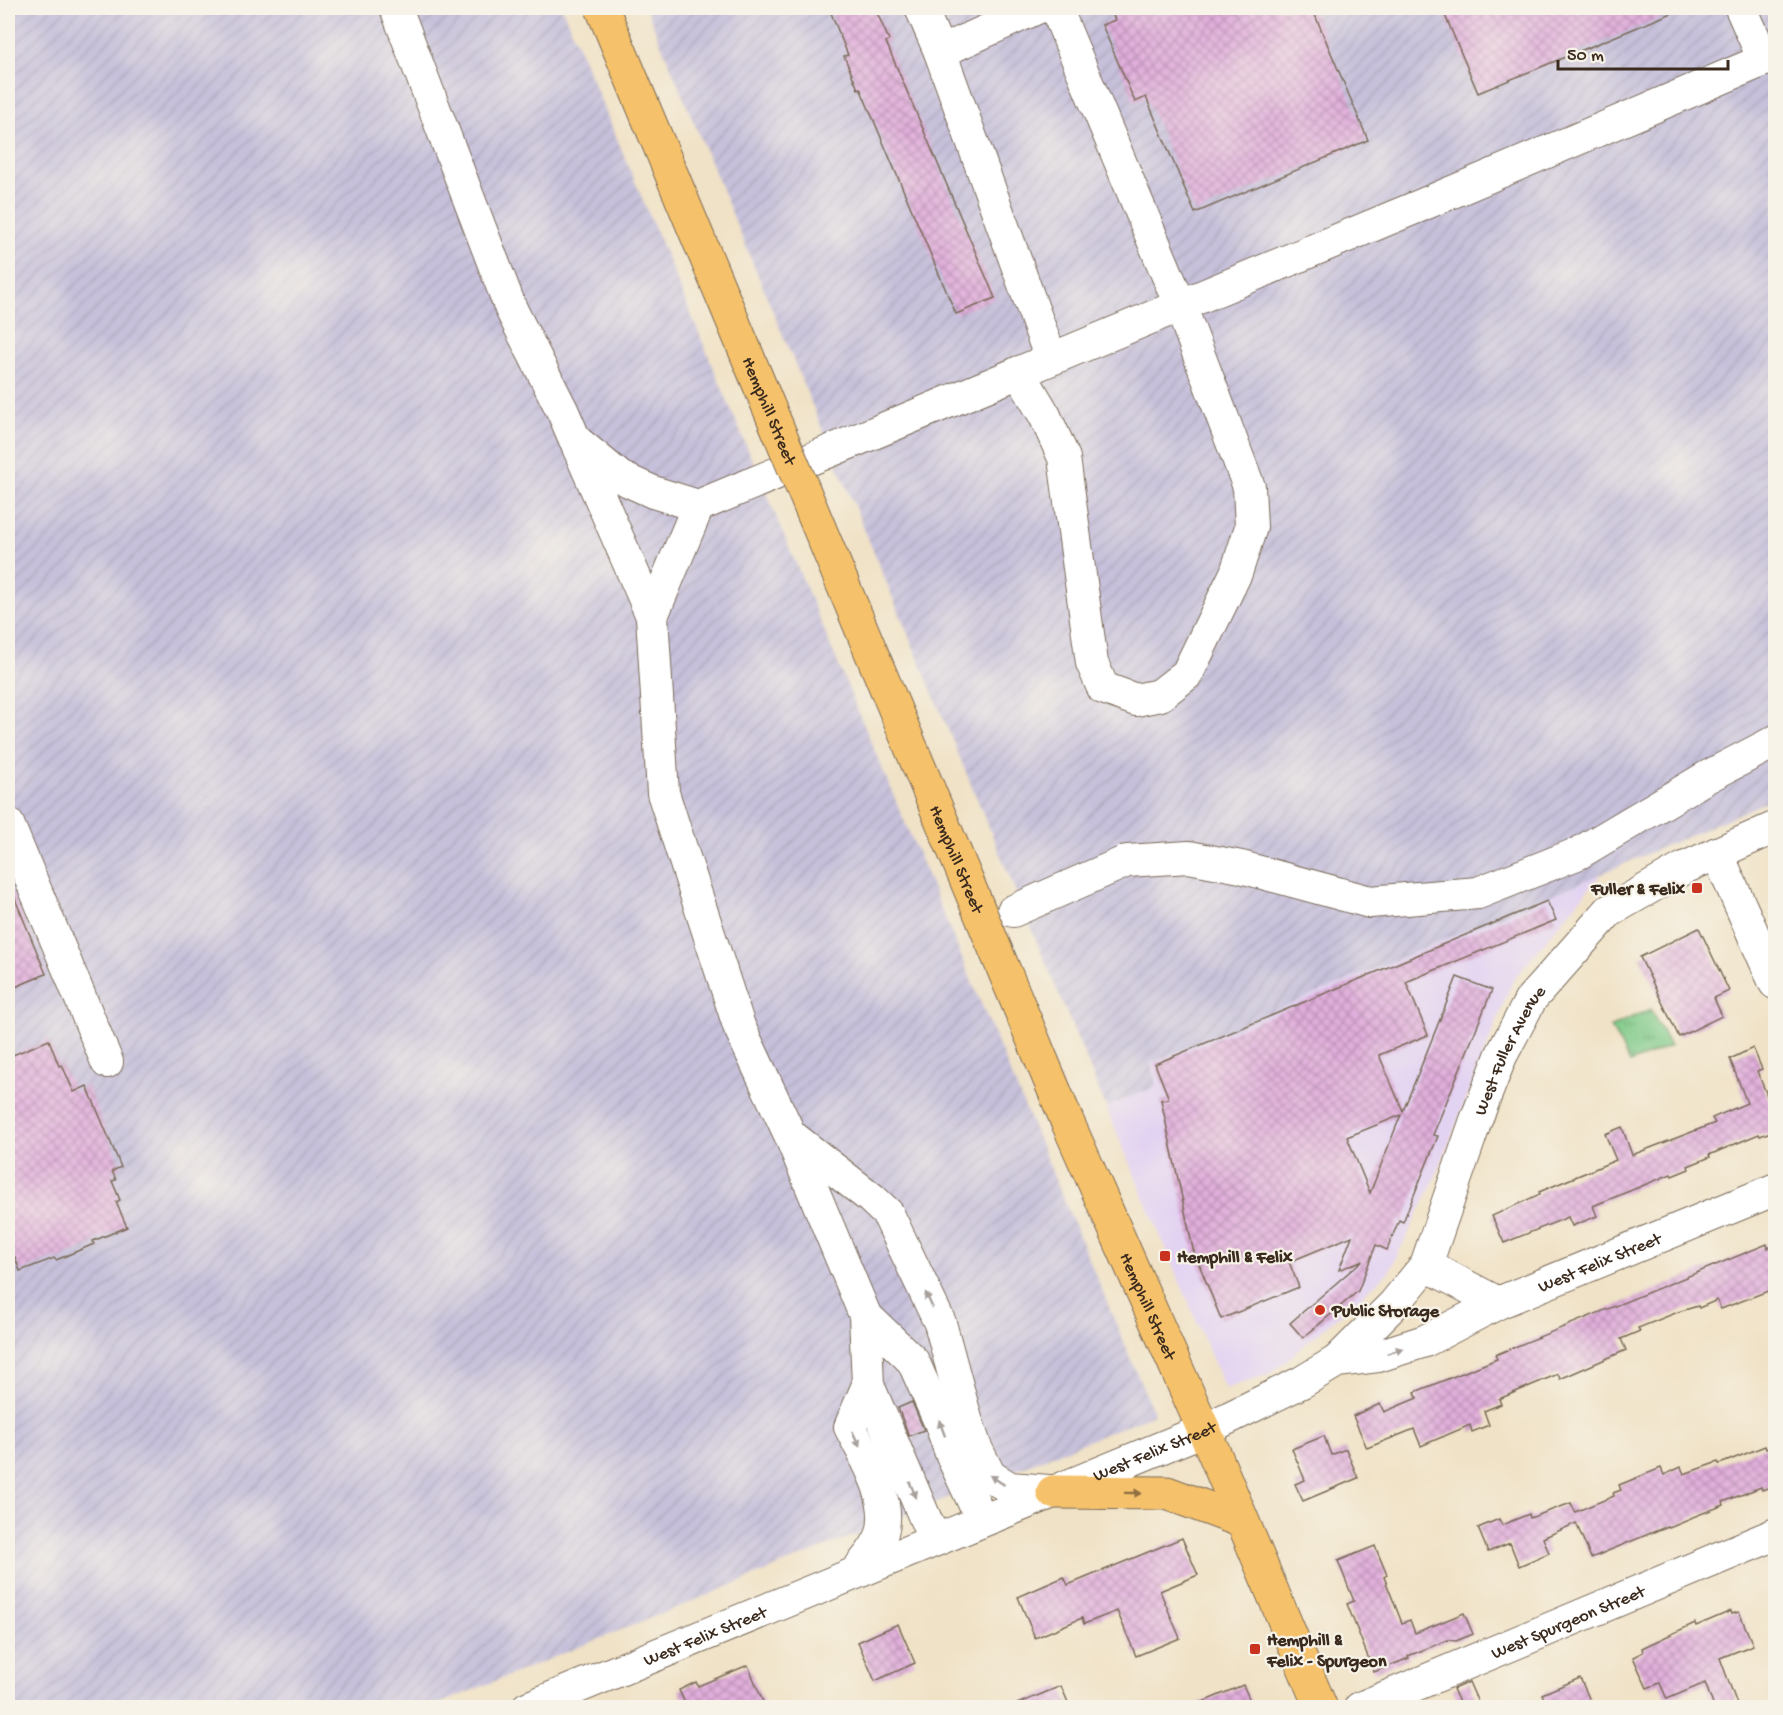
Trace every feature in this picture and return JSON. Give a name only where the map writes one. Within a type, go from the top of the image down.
[{"type":"main road","name":"Hemphill Street","points":[[602,8],[1067,1121],[1204,1430],[1321,1707]]},
{"type":"main road","points":[[1053,1492],[1167,1493],[1242,1521]]},
{"type":"street","points":[[396,8],[511,309],[558,402],[652,616],[663,793],[739,1026],[790,1135],[865,1315],[868,1385],[934,1539]]},
{"type":"street","points":[[921,8],[940,52],[1051,359]]},
{"type":"street","points":[[940,52],[1037,8]]},
{"type":"street","points":[[1019,372],[1045,416],[1064,459],[1092,663],[1103,688],[1136,700],[1160,695],[1187,674],[1236,573],[1251,527],[1249,487],[1180,305],[1056,8]]},
{"type":"street","points":[[575,441],[620,477],[653,492],[698,506],[1770,58],[1742,8]]},
{"type":"street","points":[[652,616],[698,506]]},
{"type":"street","points":[[1013,911],[1127,861],[1189,857],[1241,867],[1370,902],[1478,893],[1579,853],[1707,777],[1776,741]]},
{"type":"street","points":[[8,824],[107,1062]]},
{"type":"street","name":"West Fuller Avenue","points":[[1337,1360],[1394,1304],[1426,1265],[1476,1120],[1501,1056],[1531,999],[1609,910],[1684,868],[1776,827]]},
{"type":"street","points":[[1717,853],[1775,983]]},
{"type":"street","points":[[790,1135],[888,1214],[940,1323],[969,1429],[990,1476],[1010,1488],[1053,1492]]},
{"type":"street","name":"West Felix Street","points":[[527,1707],[1204,1430],[1302,1383],[1337,1360],[1378,1356],[1425,1341],[1498,1303],[1776,1189]]},
{"type":"street","points":[[1426,1265],[1498,1303]]},
{"type":"street","points":[[865,1315],[913,1361],[940,1422],[952,1456],[982,1520]]},
{"type":"street","points":[[856,1572],[882,1535],[885,1518],[884,1500],[850,1426],[868,1385]]},
{"type":"street","name":"West Spurgeon Street","points":[[1360,1707],[1776,1534]]},
{"type":"shaded area","points":[[8,8],[562,8],[1154,1414],[431,1707],[8,1708]]},
{"type":"shaded area","points":[[646,8],[1775,8],[1775,798],[1601,874],[1151,1063],[1157,1086],[1106,1107]]},
{"type":"shaded area","points":[[1601,874],[1513,980],[1434,1181],[1389,1272],[1272,1373],[1225,1389],[1106,1107],[1157,1086],[1151,1063]]},
{"type":"green space","points":[[1650,1009],[1670,1046],[1630,1063],[1611,1027]]},
{"type":"building","points":[[845,8],[875,8],[889,40],[886,42],[995,298],[956,314],[860,88],[858,89],[844,56],[848,55],[831,13]]},
{"type":"building","points":[[1110,8],[1312,8],[1368,140],[1195,213],[1146,97],[1135,102],[1102,25],[1115,20]]},
{"type":"building","points":[[1442,8],[1684,8],[1478,93]]},
{"type":"building","points":[[8,882],[46,974],[8,990]]},
{"type":"building","points":[[1547,901],[1556,920],[1406,982],[1428,1035],[1379,1055],[1403,1111],[1457,977],[1492,990],[1433,1135],[1438,1136],[1403,1222],[1399,1220],[1387,1250],[1376,1245],[1358,1291],[1303,1338],[1290,1323],[1363,1260],[1339,1270],[1352,1236],[1289,1262],[1299,1287],[1221,1319],[1193,1249],[1161,1100],[1169,1099],[1155,1064]],"holes":[[[1401,1115],[1370,1193],[1347,1137]]]},
{"type":"building","points":[[1699,928],[1729,991],[1714,998],[1722,1016],[1679,1037],[1640,957]]},
{"type":"building","points":[[49,1040],[59,1066],[62,1065],[74,1092],[87,1086],[121,1167],[112,1171],[116,1180],[112,1181],[120,1200],[116,1202],[127,1227],[56,1260],[54,1258],[20,1271],[15,1257],[8,1260],[8,1057]]},
{"type":"building","points":[[1753,1048],[1762,1069],[1757,1071],[1776,1117],[1776,1130],[1760,1136],[1759,1134],[1709,1155],[1710,1157],[1688,1166],[1689,1169],[1672,1176],[1671,1174],[1593,1206],[1597,1216],[1572,1226],[1568,1217],[1504,1243],[1492,1216],[1540,1194],[1539,1192],[1616,1160],[1605,1134],[1622,1127],[1632,1155],[1715,1123],[1712,1118],[1747,1103],[1730,1059]]},
{"type":"building","points":[[1767,1244],[1768,1248],[1776,1245],[1776,1288],[1721,1309],[1717,1300],[1638,1328],[1640,1331],[1621,1339],[1626,1350],[1560,1379],[1558,1374],[1499,1399],[1501,1404],[1484,1411],[1489,1425],[1472,1432],[1470,1425],[1421,1446],[1414,1429],[1367,1448],[1353,1416],[1380,1404],[1384,1412],[1417,1398],[1415,1392],[1497,1359],[1495,1355]]},
{"type":"building","points":[[912,1402],[924,1430],[909,1436],[898,1408]]},
{"type":"building","points":[[1324,1436],[1331,1455],[1346,1449],[1358,1478],[1303,1501],[1295,1484],[1305,1480],[1292,1449]]},
{"type":"building","points":[[1776,1445],[1776,1485],[1762,1490],[1761,1487],[1723,1502],[1724,1505],[1691,1519],[1669,1528],[1668,1526],[1591,1558],[1576,1523],[1543,1538],[1549,1553],[1519,1566],[1510,1543],[1488,1552],[1478,1528],[1499,1519],[1502,1525],[1529,1514],[1530,1518],[1571,1503],[1575,1512],[1614,1496],[1613,1493],[1621,1490],[1619,1485],[1661,1468],[1664,1475],[1681,1467],[1684,1474],[1718,1462],[1719,1464],[1725,1462],[1765,1446],[1766,1449]]},
{"type":"building","points":[[1182,1538],[1198,1575],[1160,1591],[1180,1638],[1136,1656],[1117,1611],[1084,1624],[1082,1618],[1035,1638],[1018,1597],[1064,1577],[1068,1585]]},
{"type":"building","points":[[1375,1546],[1402,1623],[1410,1620],[1415,1633],[1464,1613],[1473,1634],[1456,1641],[1448,1640],[1374,1672],[1347,1604],[1354,1601],[1338,1561]]},
{"type":"building","points":[[1731,1611],[1732,1614],[1739,1612],[1753,1645],[1720,1658],[1738,1707],[1714,1707],[1705,1683],[1667,1699],[1660,1683],[1647,1688],[1633,1657],[1643,1652],[1642,1648],[1695,1623],[1696,1626]]},
{"type":"building","points":[[898,1624],[915,1663],[875,1681],[858,1642]]},
{"type":"building","points":[[748,1665],[765,1707],[687,1707],[679,1690],[696,1682],[698,1686]]},
{"type":"building","points":[[1580,1678],[1593,1707],[1547,1707],[1542,1694]]},
{"type":"building","points":[[1469,1682],[1480,1707],[1461,1707],[1453,1689]]},
{"type":"building","points":[[1243,1685],[1253,1707],[1191,1707]]},
{"type":"building","points":[[1061,1686],[1070,1707],[1010,1707]]},
{"type":"place","name":"Fuller & Felix","points":[[1697,888]]},
{"type":"place","name":"Hemphill & Felix","points":[[1165,1256]]},
{"type":"place","name":"Public Storage","points":[[1320,1310]]},
{"type":"place","name":"Hemphill & Felix - Spurgeon","points":[[1255,1649]]}]
